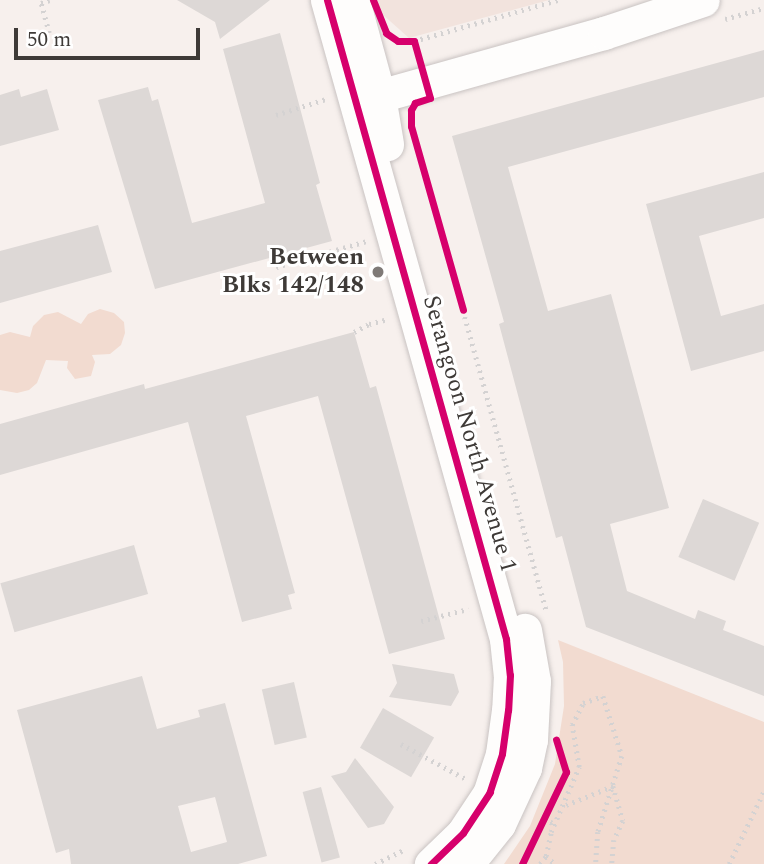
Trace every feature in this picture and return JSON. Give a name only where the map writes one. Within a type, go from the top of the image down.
[{"type":"street","name":"Serangoon North Avenue 1","points":[[327,0],[357,90],[506,639],[510,676],[502,754],[490,792],[463,833],[431,864]]},
{"type":"street","name":"Serangoon North Avenue 1","points":[[353,0],[357,90],[385,138],[524,628],[534,681],[531,740],[525,768],[499,824],[467,864]]},
{"type":"street","points":[[357,90],[414,48],[647,0]]},
{"type":"street","points":[[357,90],[604,33],[703,0]]},
{"type":"path","points":[[49,33],[41,3],[50,0]]},
{"type":"path","points":[[414,48],[558,0]]},
{"type":"path","points":[[276,115],[357,90]]},
{"type":"path","points":[[276,267],[368,241]]},
{"type":"path","points":[[459,297],[547,615]]},
{"type":"path","points":[[354,332],[369,324],[389,319]]},
{"type":"path","points":[[421,621],[468,609]]},
{"type":"path","points":[[540,864],[546,856],[555,824],[565,806],[579,767],[572,725],[583,703],[603,696],[607,716],[622,756],[598,832],[596,864]]},
{"type":"path","points":[[401,744],[467,780]]},
{"type":"path","points":[[565,806],[613,786]]},
{"type":"path","points":[[612,864],[614,840],[623,821],[613,786]]},
{"type":"path","points":[[729,864],[764,791]]},
{"type":"path","points":[[539,830],[549,807]]},
{"type":"path","points":[[544,819],[555,824]]},
{"type":"path","points":[[546,856],[555,864]]},
{"type":"shaded area","points":[[377,0],[549,0],[409,38],[381,13]]},
{"type":"shaded area","points":[[100,309],[114,313],[124,322],[125,333],[121,345],[110,354],[92,355],[95,362],[91,376],[75,379],[67,368],[68,361],[46,360],[37,383],[29,390],[17,393],[0,390],[0,335],[10,332],[30,337],[33,326],[44,315],[58,312],[81,324],[88,314]]},
{"type":"shaded area","points":[[558,640],[764,722],[764,864],[504,864],[530,826],[555,764],[564,706],[563,662]]},
{"type":"building","points":[[177,0],[270,0],[220,39],[215,22]]},
{"type":"building","points":[[280,33],[320,183],[316,185],[332,241],[155,289],[98,100],[148,87],[152,101],[158,99],[192,223],[265,203],[223,49]]},
{"type":"building","points":[[764,50],[764,97],[508,167],[548,311],[611,294],[669,508],[610,524],[627,591],[695,619],[698,610],[726,621],[723,630],[764,646],[764,696],[586,627],[562,536],[556,538],[499,324],[504,322],[452,136]]},
{"type":"building","points":[[19,89],[21,97],[47,89],[59,130],[0,146],[0,95]]},
{"type":"building","points":[[764,172],[764,218],[699,236],[721,316],[764,304],[764,351],[691,371],[646,204]]},
{"type":"building","points":[[98,225],[112,272],[0,303],[0,251]]},
{"type":"building","points":[[354,332],[370,388],[376,386],[445,639],[389,654],[318,396],[246,416],[295,593],[288,595],[292,609],[242,622],[188,422],[0,475],[0,424],[144,384],[145,389]]},
{"type":"building","points":[[703,499],[759,523],[735,581],[678,557]]},
{"type":"building","points":[[134,545],[148,594],[14,632],[0,583]]},
{"type":"building","points":[[392,664],[454,674],[459,692],[451,706],[389,697],[397,683]]},
{"type":"building","points":[[142,676],[157,729],[200,717],[198,710],[225,703],[267,856],[238,864],[71,864],[69,849],[56,853],[17,710]],"holes":[[[215,797],[227,842],[191,852],[178,806]]]},
{"type":"building","points":[[294,682],[307,738],[275,745],[262,689]]},
{"type":"building","points":[[383,708],[434,738],[411,777],[360,748]]},
{"type":"building","points":[[355,758],[394,807],[384,824],[368,828],[331,776],[346,772]]},
{"type":"building","points":[[321,787],[340,858],[322,862],[303,792]]},
{"type":"cycle path","points":[[327,0],[506,639],[510,675],[508,710],[502,754],[490,792],[463,833],[431,864]]},
{"type":"cycle path","points":[[373,0],[386,33],[398,41],[414,41],[430,98],[415,103],[411,110],[411,126],[463,310]]},
{"type":"cycle path","points":[[522,864],[566,772],[556,740]]},
{"type":"place","name":"Between Blks 142/148","points":[[378,272]]}]
